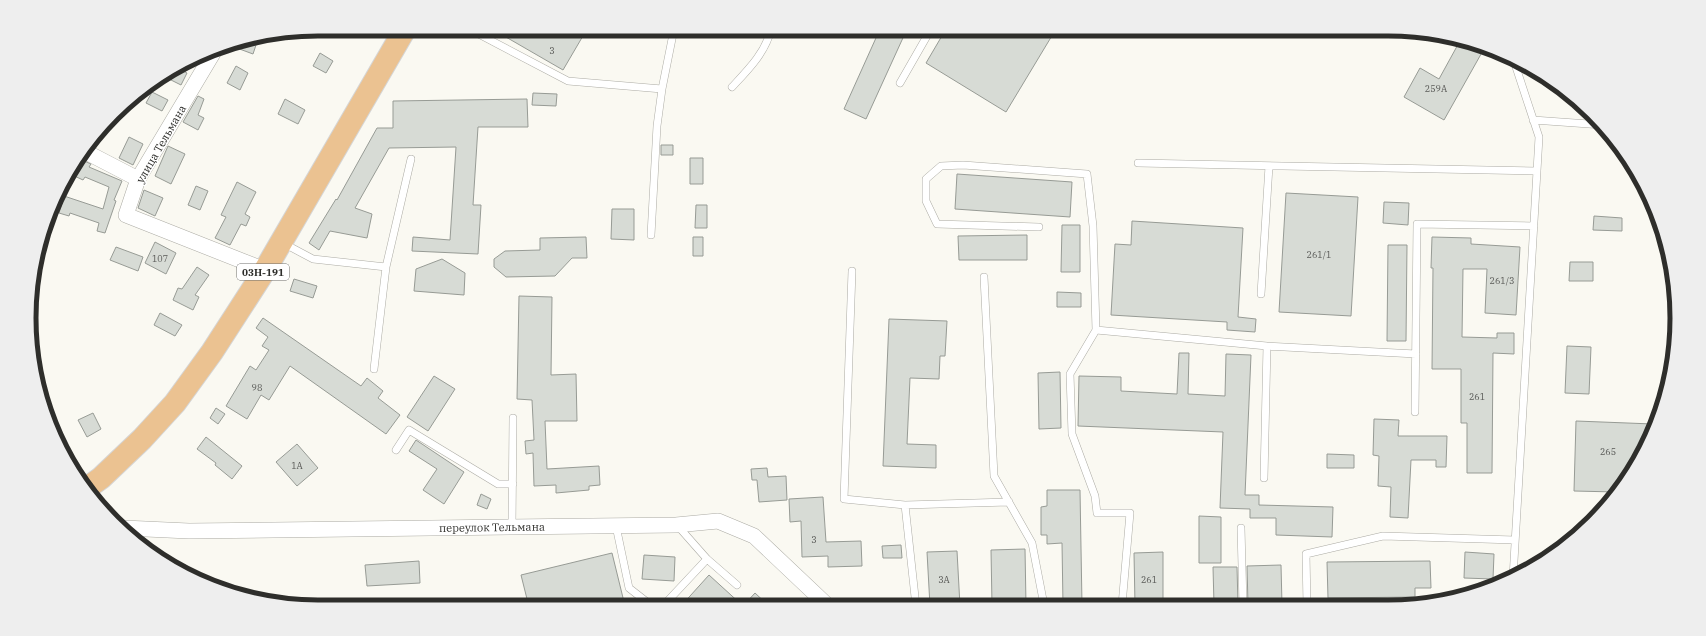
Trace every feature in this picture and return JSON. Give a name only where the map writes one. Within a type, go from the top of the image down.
[{"type":"main road","name":"03Н-191","points":[[91,485],[137,444],[175,403],[212,352],[265,270],[401,36]]},
{"type":"street","name":"улица Тельмана","points":[[211,57],[138,179],[126,215],[265,270]]},
{"type":"street","points":[[89,154],[138,179]]},
{"type":"street","name":"переулок Тельмана","points":[[130,528],[190,531],[616,526],[676,525],[718,521],[754,536],[822,600]]},
{"type":"lane","points":[[482,36],[568,81],[662,89]]},
{"type":"lane","points":[[651,235],[657,126],[662,89],[673,36]]},
{"type":"lane","points":[[732,86],[754,63],[769,36]]},
{"type":"lane","points":[[900,84],[927,36]]},
{"type":"lane","points":[[1513,571],[1539,137],[1516,67]]},
{"type":"lane","points":[[1533,120],[1592,124]]},
{"type":"lane","points":[[374,369],[386,267],[411,159]]},
{"type":"lane","points":[[1138,163],[1537,171]]},
{"type":"lane","points":[[1039,226],[937,224],[926,201],[926,178],[941,166],[963,165],[1087,174],[1093,226],[1096,330],[1070,374],[1072,434],[1095,496],[1097,513],[1130,514],[1122,600]]},
{"type":"lane","points":[[1261,294],[1269,166]]},
{"type":"lane","points":[[1415,412],[1417,224],[1534,226]]},
{"type":"lane","points":[[281,242],[313,259],[386,267]]},
{"type":"lane","points":[[852,271],[844,499],[905,505],[1009,502]]},
{"type":"lane","points":[[984,277],[994,476],[1032,543],[1043,600]]},
{"type":"lane","points":[[1096,330],[1267,346],[1416,354]]},
{"type":"lane","points":[[1264,478],[1267,346]]},
{"type":"lane","points":[[512,527],[513,418]]},
{"type":"lane","points":[[396,450],[409,430],[498,484],[513,484]]},
{"type":"lane","points":[[905,505],[915,600]]},
{"type":"lane","points":[[676,525],[707,559],[737,585]]},
{"type":"lane","points":[[616,526],[629,588],[644,600]]},
{"type":"lane","points":[[1241,528],[1243,600]]},
{"type":"lane","points":[[1307,600],[1306,554],[1382,536],[1515,540]]},
{"type":"lane","points":[[669,600],[707,559]]},
{"type":"building","points":[[504,36],[583,36],[563,70]]},
{"type":"building","points":[[877,36],[904,36],[866,119],[844,109]]},
{"type":"building","points":[[942,36],[1052,36],[1006,112],[926,63]]},
{"type":"building","points":[[257,43],[253,54],[237,48]]},
{"type":"building","points":[[1458,45],[1482,52],[1444,120],[1404,97],[1420,68],[1439,79]]},
{"type":"building","points":[[320,53],[333,61],[326,73],[313,66]]},
{"type":"building","points":[[236,66],[248,73],[240,90],[227,83]]},
{"type":"building","points":[[183,71],[187,73],[181,85],[169,79]]},
{"type":"building","points":[[152,92],[168,100],[162,111],[146,103]]},
{"type":"building","points":[[533,93],[557,94],[556,106],[532,105]]},
{"type":"building","points":[[198,96],[204,99],[198,115],[204,118],[198,130],[183,122]]},
{"type":"building","points":[[285,99],[305,110],[298,124],[278,114]]},
{"type":"building","points":[[527,99],[528,127],[478,127],[473,205],[481,205],[478,254],[412,251],[413,237],[450,240],[456,147],[389,148],[355,208],[372,214],[367,238],[330,231],[319,250],[309,243],[336,199],[337,200],[377,128],[393,128],[393,101]]},
{"type":"building","points":[[129,137],[143,144],[133,165],[119,158]]},
{"type":"building","points":[[661,145],[673,145],[673,155],[661,155]]},
{"type":"building","points":[[168,146],[185,154],[171,184],[155,176]]},
{"type":"building","points":[[690,158],[703,158],[703,184],[690,184]]},
{"type":"building","points":[[84,161],[91,164],[89,167],[122,181],[114,200],[116,201],[105,233],[97,231],[99,223],[70,213],[69,216],[59,213],[64,196],[103,209],[109,187],[85,177],[83,180],[75,176]]},
{"type":"building","points":[[957,174],[1072,182],[1070,217],[955,209]]},
{"type":"building","points":[[237,182],[256,192],[245,214],[250,217],[246,226],[241,224],[230,245],[215,238],[226,217],[221,215]]},
{"type":"building","points":[[196,186],[208,191],[200,210],[188,205]]},
{"type":"building","points":[[144,190],[163,198],[155,216],[138,208]]},
{"type":"building","points":[[1286,193],[1358,197],[1351,316],[1279,312]]},
{"type":"building","points":[[1384,202],[1409,203],[1408,225],[1383,223]]},
{"type":"building","points":[[696,205],[707,205],[707,228],[695,228]]},
{"type":"building","points":[[612,209],[634,209],[634,240],[611,239]]},
{"type":"building","points":[[1594,216],[1622,218],[1622,231],[1593,230]]},
{"type":"building","points":[[1132,221],[1243,228],[1238,317],[1256,319],[1255,332],[1227,330],[1227,322],[1111,315],[1115,244],[1131,245]]},
{"type":"building","points":[[1062,225],[1080,225],[1080,272],[1061,272]]},
{"type":"building","points":[[1027,235],[1027,260],[959,260],[958,236]]},
{"type":"building","points":[[586,237],[587,258],[572,258],[555,276],[506,277],[494,267],[494,259],[505,251],[540,250],[540,238]]},
{"type":"building","points":[[693,237],[703,237],[703,256],[693,256]]},
{"type":"building","points":[[1432,237],[1471,238],[1471,244],[1520,247],[1516,315],[1485,313],[1487,269],[1463,269],[1462,337],[1497,338],[1497,333],[1514,333],[1514,354],[1493,353],[1492,473],[1467,473],[1467,423],[1461,423],[1461,369],[1432,369]]},
{"type":"building","points":[[155,242],[176,253],[166,274],[145,263]]},
{"type":"building","points":[[1388,245],[1407,245],[1406,341],[1387,341]]},
{"type":"building","points":[[116,247],[143,257],[138,271],[110,260]]},
{"type":"building","points":[[442,259],[465,273],[464,295],[414,291],[416,269]]},
{"type":"building","points":[[1570,262],[1593,262],[1593,281],[1569,281]]},
{"type":"building","points":[[197,267],[209,275],[195,295],[199,297],[193,310],[173,300],[178,288],[182,289]]},
{"type":"building","points":[[294,279],[317,286],[313,298],[290,291]]},
{"type":"building","points":[[1057,292],[1081,293],[1081,307],[1057,307]]},
{"type":"building","points":[[519,296],[552,297],[551,375],[576,374],[577,421],[545,421],[547,469],[599,466],[600,485],[589,486],[589,490],[556,493],[556,485],[534,486],[533,453],[526,454],[525,441],[534,440],[532,400],[517,399]]},
{"type":"building","points":[[160,313],[182,325],[175,336],[154,325]]},
{"type":"building","points":[[263,318],[361,386],[367,378],[383,391],[378,398],[400,415],[386,434],[290,366],[269,400],[261,395],[247,419],[226,406],[250,366],[256,370],[269,350],[262,346],[268,337],[256,328]]},
{"type":"building","points":[[889,319],[947,321],[945,356],[940,356],[939,379],[910,378],[907,444],[936,445],[936,468],[883,466]]},
{"type":"building","points":[[1567,346],[1591,347],[1589,394],[1565,393]]},
{"type":"building","points":[[1179,353],[1189,353],[1188,394],[1225,396],[1226,354],[1251,355],[1245,495],[1259,495],[1259,505],[1333,507],[1332,537],[1276,535],[1276,518],[1250,518],[1250,509],[1220,508],[1223,432],[1078,426],[1079,376],[1121,377],[1121,391],[1177,394]]},
{"type":"building","points":[[1060,372],[1061,428],[1039,429],[1038,373]]},
{"type":"building","points":[[434,376],[455,389],[428,431],[407,417]]},
{"type":"building","points":[[216,408],[225,414],[218,424],[210,418]]},
{"type":"building","points":[[93,413],[101,429],[87,437],[78,420]]},
{"type":"building","points":[[1374,419],[1399,420],[1398,436],[1447,436],[1446,467],[1436,467],[1436,460],[1411,460],[1408,518],[1390,517],[1391,487],[1378,486],[1379,456],[1373,455]]},
{"type":"building","points":[[1576,421],[1650,424],[1632,459],[1610,492],[1574,491]]},
{"type":"building","points":[[206,437],[242,466],[232,479],[215,465],[216,463],[197,449]]},
{"type":"building","points":[[416,440],[464,472],[444,504],[423,490],[437,469],[409,451]]},
{"type":"building","points":[[297,444],[318,468],[297,486],[276,462]]},
{"type":"building","points":[[1327,454],[1354,455],[1354,468],[1327,468]]},
{"type":"building","points":[[767,468],[768,477],[786,476],[787,500],[759,502],[757,480],[752,480],[751,469]]},
{"type":"building","points":[[1047,490],[1080,490],[1082,600],[1063,600],[1062,543],[1047,544],[1047,535],[1041,535],[1041,507],[1047,506]]},
{"type":"building","points":[[481,494],[491,499],[487,509],[477,505]]},
{"type":"building","points":[[823,497],[826,542],[861,541],[862,566],[828,567],[828,556],[802,557],[801,521],[790,522],[789,499]]},
{"type":"building","points":[[1199,516],[1221,517],[1221,563],[1199,563]]},
{"type":"building","points":[[901,545],[902,558],[883,558],[882,546]]},
{"type":"building","points":[[1025,549],[1026,600],[992,600],[991,550]]},
{"type":"building","points":[[957,551],[960,600],[930,600],[927,552]]},
{"type":"building","points":[[1163,552],[1163,600],[1135,600],[1134,553]]},
{"type":"building","points":[[1465,552],[1494,554],[1493,579],[1464,578]]},
{"type":"building","points":[[612,553],[624,600],[527,600],[521,575]]},
{"type":"building","points":[[644,555],[675,557],[674,581],[642,579]]},
{"type":"building","points":[[419,561],[420,583],[367,586],[365,565]]},
{"type":"building","points":[[1430,561],[1431,588],[1415,588],[1415,597],[1328,598],[1327,562]]},
{"type":"building","points":[[1281,565],[1282,600],[1248,600],[1247,566]]},
{"type":"building","points":[[1213,567],[1237,567],[1238,600],[1214,600]]},
{"type":"building","points":[[709,575],[736,600],[686,600]]},
{"type":"building","points":[[755,593],[763,600],[749,600]]}]
